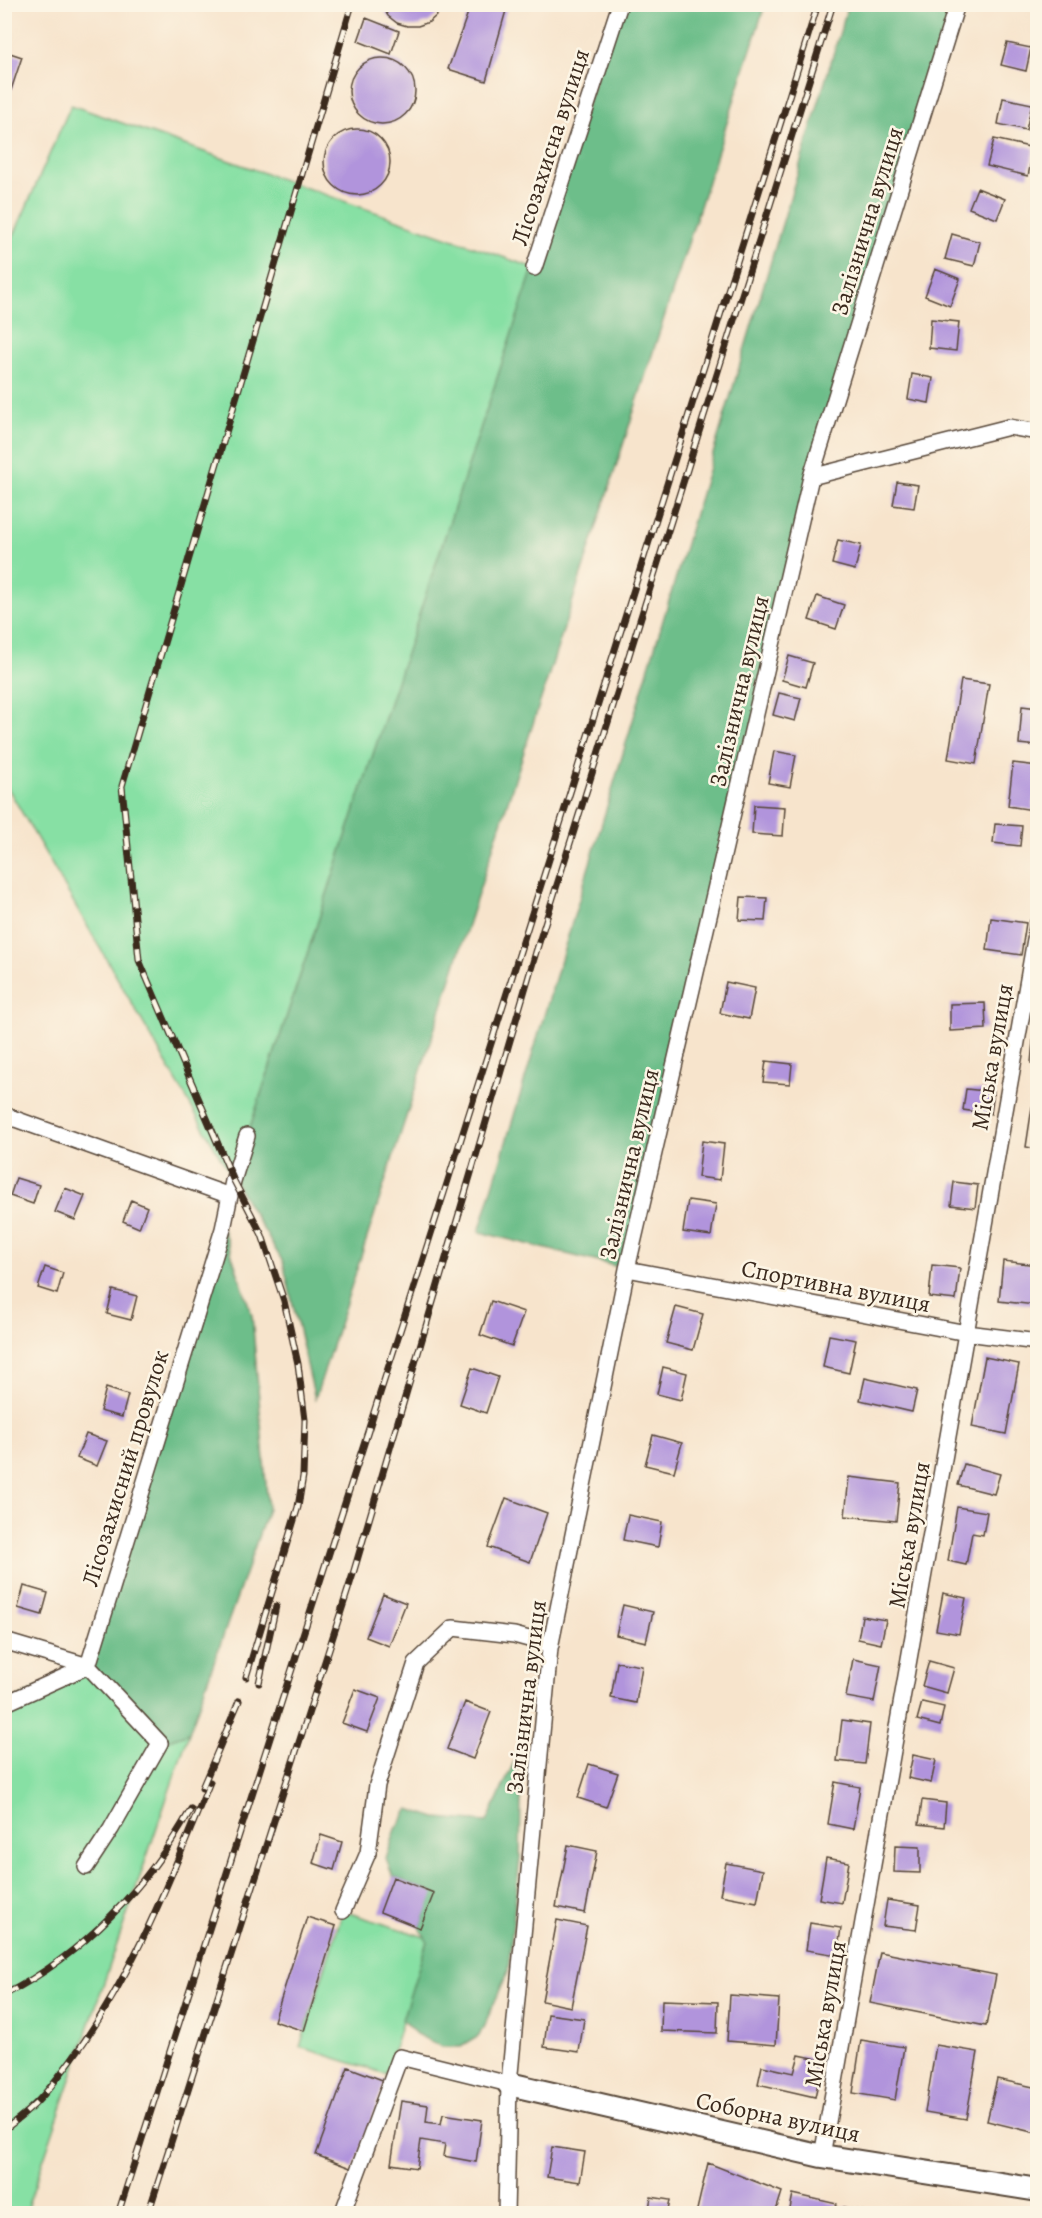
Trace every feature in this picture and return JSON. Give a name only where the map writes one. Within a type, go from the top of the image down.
[{"type":"street","name":"Лісозахисна вулиця","points":[[534,268],[620,4]]},
{"type":"street","name":"Залізнична вулиця","points":[[506,2214],[509,2084],[551,1645],[627,1269],[812,477],[957,4]]},
{"type":"street","points":[[812,477],[1009,427],[1038,432]]},
{"type":"street","name":"Міська вулиця","points":[[822,2156],[1038,922]]},
{"type":"street","points":[[4,1114],[230,1196],[248,1136]]},
{"type":"street","name":"Лісозахисний провулок","points":[[87,1666],[223,1229],[230,1196]]},
{"type":"street","name":"Спортивна вулиця","points":[[627,1269],[967,1333],[1038,1342]]},
{"type":"street","points":[[343,1911],[368,1854],[377,1785],[416,1663],[453,1628],[514,1635],[551,1645]]},
{"type":"street","points":[[4,1641],[87,1666],[160,1743],[111,1829],[86,1867]]},
{"type":"street","points":[[4,1704],[87,1666]]},
{"type":"street","points":[[342,2214],[400,2057],[509,2084]]},
{"type":"street","name":"Соборна вулиця","points":[[509,2084],[822,2156],[1038,2190]]},
{"type":"green space","points":[[620,5],[765,5],[315,1399],[283,1262],[233,1179]]},
{"type":"green space","points":[[848,5],[957,5],[811,477],[627,1269],[479,1232]]},
{"type":"green space","points":[[71,105],[534,268],[233,1179],[5,783],[4,258]]},
{"type":"green space","points":[[223,1229],[252,1315],[268,1509],[189,1733],[160,1743],[88,1666]]},
{"type":"green space","points":[[88,1666],[159,1743],[189,1733],[25,2214],[4,2213],[4,1704]]},
{"type":"green space","points":[[515,1760],[521,1795],[520,1858],[508,1971],[479,2036],[461,2047],[442,2047],[416,2034],[402,2020],[427,1941],[420,1928],[433,1893],[393,1877],[386,1859],[396,1829],[409,1809],[436,1818],[487,1822]]},
{"type":"green space","points":[[343,1911],[428,1938],[386,2074],[300,2047]]},
{"type":"building","points":[[381,4],[444,4],[429,22],[418,26],[407,26],[397,23],[388,16]]},
{"type":"building","points":[[471,4],[499,4],[507,7],[486,81],[448,69]]},
{"type":"building","points":[[366,18],[399,31],[391,54],[358,41]]},
{"type":"building","points":[[1007,43],[1031,48],[1026,71],[1001,65]]},
{"type":"building","points":[[4,51],[22,57],[10,93],[4,91]]},
{"type":"building","points":[[375,58],[389,58],[401,63],[410,72],[415,91],[413,104],[406,115],[389,124],[375,124],[363,119],[354,110],[349,98],[349,84],[354,72],[363,63]]},
{"type":"building","points":[[1003,98],[1032,104],[1026,130],[998,124]]},
{"type":"building","points":[[350,129],[364,129],[376,134],[385,143],[390,162],[388,175],[381,186],[364,195],[350,195],[338,190],[329,181],[324,169],[324,155],[329,143],[338,134]]},
{"type":"building","points":[[994,139],[1034,148],[1028,176],[987,166]]},
{"type":"building","points":[[977,188],[1005,199],[997,219],[969,208]]},
{"type":"building","points":[[952,234],[980,242],[974,266],[945,259]]},
{"type":"building","points":[[935,269],[960,279],[950,306],[925,296]]},
{"type":"building","points":[[931,319],[959,322],[956,351],[929,348]]},
{"type":"building","points":[[912,374],[933,378],[929,403],[908,399]]},
{"type":"building","points":[[897,482],[918,485],[914,508],[893,505]]},
{"type":"building","points":[[838,540],[861,545],[855,570],[832,564]]},
{"type":"building","points":[[817,596],[844,605],[836,629],[809,620]]},
{"type":"building","points":[[789,656],[813,663],[806,687],[782,680]]},
{"type":"building","points":[[961,680],[989,684],[976,764],[948,759]]},
{"type":"building","points":[[779,693],[801,698],[795,721],[773,715]]},
{"type":"building","points":[[1022,706],[1038,708],[1038,746],[1019,744]]},
{"type":"building","points":[[774,751],[796,755],[790,787],[768,783]]},
{"type":"building","points":[[1013,763],[1038,766],[1033,810],[1008,806]]},
{"type":"building","points":[[754,805],[785,807],[783,836],[752,834]]},
{"type":"building","points":[[995,824],[1022,826],[1020,846],[993,843]]},
{"type":"building","points":[[741,897],[767,898],[765,921],[739,920]]},
{"type":"building","points":[[991,918],[1026,923],[1021,955],[987,950]]},
{"type":"building","points":[[726,982],[755,988],[749,1019],[720,1013]]},
{"type":"building","points":[[985,1003],[986,1029],[950,1031],[950,1004]]},
{"type":"building","points":[[1034,1031],[1038,1031],[1038,1064],[1031,1063]]},
{"type":"building","points":[[766,1061],[792,1064],[790,1084],[763,1082]]},
{"type":"building","points":[[966,1089],[994,1092],[991,1114],[963,1110]]},
{"type":"building","points":[[1032,1107],[1038,1108],[1038,1149],[1026,1147]]},
{"type":"building","points":[[702,1141],[724,1144],[720,1180],[698,1177]]},
{"type":"building","points":[[16,1178],[39,1185],[33,1204],[10,1196]]},
{"type":"building","points":[[954,1182],[978,1185],[975,1208],[951,1205]]},
{"type":"building","points":[[65,1188],[85,1196],[75,1220],[55,1212]]},
{"type":"building","points":[[131,1200],[147,1207],[139,1228],[123,1221]]},
{"type":"building","points":[[688,1200],[716,1204],[711,1236],[683,1232]]},
{"type":"building","points":[[1003,1261],[1038,1265],[1035,1305],[999,1301]]},
{"type":"building","points":[[932,1265],[960,1268],[956,1300],[929,1297]]},
{"type":"building","points":[[45,1267],[63,1273],[57,1294],[38,1288]]},
{"type":"building","points":[[113,1290],[137,1296],[131,1320],[107,1314]]},
{"type":"building","points":[[491,1301],[524,1312],[512,1346],[480,1335]]},
{"type":"building","points":[[676,1307],[703,1314],[693,1350],[666,1343]]},
{"type":"building","points":[[829,1335],[856,1340],[849,1373],[823,1367]]},
{"type":"building","points":[[985,1357],[1019,1364],[1006,1434],[972,1427]]},
{"type":"building","points":[[663,1367],[687,1373],[681,1400],[657,1394]]},
{"type":"building","points":[[472,1368],[498,1377],[486,1413],[460,1404]]},
{"type":"building","points":[[865,1378],[917,1390],[912,1412],[860,1400]]},
{"type":"building","points":[[106,1388],[128,1395],[122,1417],[100,1411]]},
{"type":"building","points":[[86,1434],[107,1441],[97,1466],[77,1458]]},
{"type":"building","points":[[653,1435],[682,1443],[674,1472],[645,1465]]},
{"type":"building","points":[[964,1464],[1000,1474],[994,1494],[958,1485]]},
{"type":"building","points":[[849,1477],[900,1483],[896,1521],[845,1516]]},
{"type":"building","points":[[506,1498],[547,1513],[530,1562],[488,1547]]},
{"type":"building","points":[[957,1507],[987,1512],[983,1535],[972,1533],[966,1565],[948,1561]]},
{"type":"building","points":[[628,1515],[662,1522],[658,1547],[623,1540]]},
{"type":"building","points":[[24,1586],[48,1593],[42,1615],[18,1608]]},
{"type":"building","points":[[943,1593],[966,1598],[959,1634],[936,1630]]},
{"type":"building","points":[[383,1594],[406,1603],[389,1646],[366,1637]]},
{"type":"building","points":[[623,1605],[653,1612],[646,1642],[616,1635]]},
{"type":"building","points":[[862,1616],[886,1620],[881,1644],[858,1639]]},
{"type":"building","points":[[853,1659],[881,1665],[874,1702],[846,1697]]},
{"type":"building","points":[[929,1661],[954,1668],[947,1693],[922,1686]]},
{"type":"building","points":[[617,1662],[642,1666],[636,1703],[611,1698]]},
{"type":"building","points":[[355,1689],[380,1698],[367,1732],[342,1723]]},
{"type":"building","points":[[465,1702],[491,1712],[473,1759],[447,1749]]},
{"type":"building","points":[[922,1702],[944,1707],[940,1726],[917,1720]]},
{"type":"building","points":[[842,1720],[870,1724],[865,1764],[837,1761]]},
{"type":"building","points":[[913,1755],[936,1760],[931,1783],[908,1778]]},
{"type":"building","points":[[589,1764],[618,1773],[606,1807],[578,1798]]},
{"type":"building","points":[[835,1782],[860,1787],[853,1829],[828,1824]]},
{"type":"building","points":[[922,1800],[946,1803],[944,1827],[919,1824]]},
{"type":"building","points":[[321,1835],[342,1842],[334,1870],[313,1863]]},
{"type":"building","points":[[568,1845],[597,1851],[585,1913],[556,1907]]},
{"type":"building","points":[[895,1846],[920,1847],[920,1873],[894,1872]]},
{"type":"building","points":[[826,1858],[849,1862],[842,1903],[819,1899]]},
{"type":"building","points":[[726,1863],[763,1870],[757,1902],[720,1895]]},
{"type":"building","points":[[393,1877],[434,1893],[420,1928],[380,1912]]},
{"type":"building","points":[[887,1900],[920,1905],[916,1930],[883,1926]]},
{"type":"building","points":[[307,1917],[336,1926],[304,2031],[274,2021]]},
{"type":"building","points":[[557,1920],[587,1926],[571,2007],[542,2001]]},
{"type":"building","points":[[810,1923],[841,1928],[837,1955],[806,1950]]},
{"type":"building","points":[[880,1952],[996,1975],[986,2026],[870,2003]]},
{"type":"building","points":[[730,1995],[779,1999],[776,2045],[727,2041]]},
{"type":"building","points":[[662,2000],[718,2002],[717,2033],[661,2031]]},
{"type":"building","points":[[548,2014],[584,2019],[579,2052],[544,2047]]},
{"type":"building","points":[[861,2040],[904,2047],[895,2100],[853,2093]]},
{"type":"building","points":[[936,2045],[978,2052],[966,2119],[925,2112]]},
{"type":"building","points":[[799,2055],[823,2060],[815,2097],[758,2084],[762,2066],[794,2073]]},
{"type":"building","points":[[348,2067],[385,2081],[353,2169],[316,2155]]},
{"type":"building","points":[[997,2079],[1038,2088],[1036,2133],[987,2121]]},
{"type":"building","points":[[401,2101],[428,2105],[426,2122],[441,2124],[443,2114],[482,2120],[476,2162],[443,2156],[445,2144],[421,2140],[417,2168],[391,2164]]},
{"type":"building","points":[[552,2147],[585,2152],[580,2182],[547,2177]]},
{"type":"building","points":[[708,2163],[782,2192],[775,2214],[696,2214]]},
{"type":"building","points":[[793,2194],[837,2204],[835,2214],[789,2214]]},
{"type":"building","points":[[651,2197],[670,2200],[667,2214],[648,2214]]},
{"type":"building","points":[[844,2207],[870,2212],[870,2214],[843,2214]]},
{"type":"railway","points":[[246,1677],[298,1507],[303,1476],[305,1420],[298,1364],[284,1301],[262,1235],[233,1179],[139,960],[122,786],[352,4]]},
{"type":"railway","points":[[118,2214],[444,1193],[818,4]]},
{"type":"railway","points":[[148,2214],[353,1574],[536,952],[833,4]]},
{"type":"railway","points":[[259,1683],[276,1606]]},
{"type":"railway","points":[[202,1788],[239,1701]]},
{"type":"railway","points":[[4,2130],[30,2109],[53,2084],[93,2028],[113,1995],[149,1926],[210,1782]]},
{"type":"railway","points":[[4,1995],[61,1959],[111,1916],[155,1865],[191,1809]]}]
